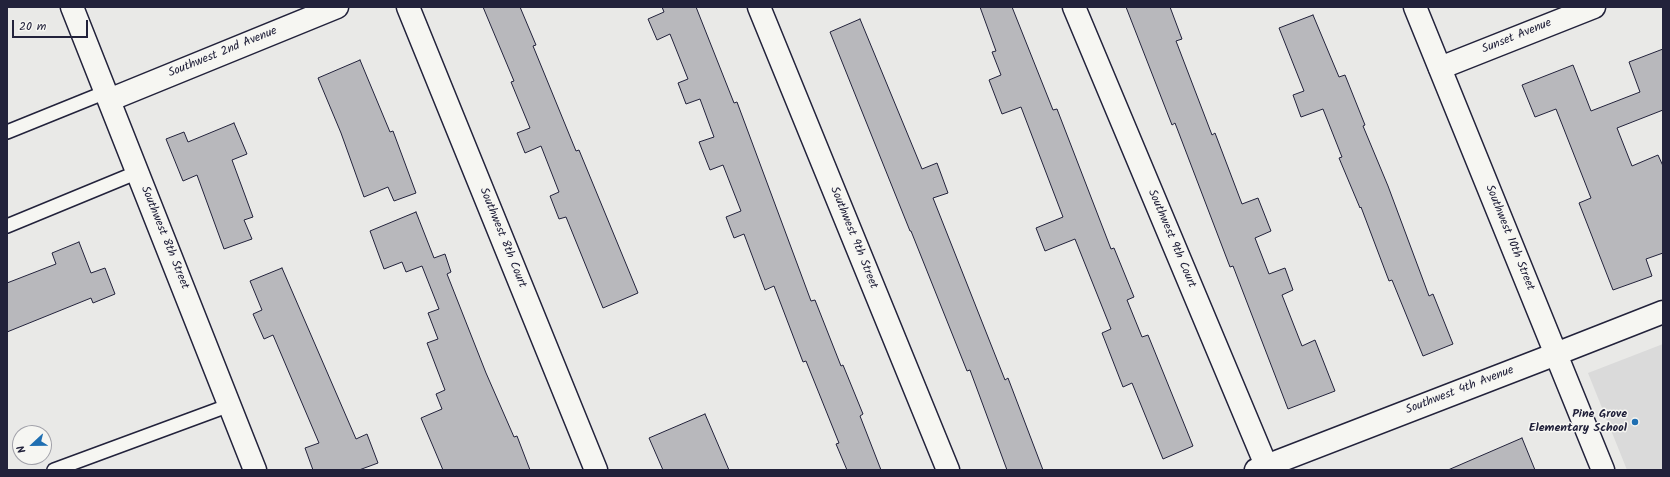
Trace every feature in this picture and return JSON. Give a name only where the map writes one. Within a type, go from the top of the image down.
[{"type":"street","name":"Southwest 8th Street","points":[[72,7],[255,470]]},
{"type":"street","name":"Southwest 2nd Avenue","points":[[107,96],[337,7]]},
{"type":"street","name":"Southwest 8th Court","points":[[408,7],[596,470]]},
{"type":"street","name":"Southwest 9th Street","points":[[759,7],[948,470]]},
{"type":"street","name":"Southwest 9th Court","points":[[1074,7],[1263,469]]},
{"type":"street","name":"Southwest 10th Street","points":[[1415,7],[1603,470]]},
{"type":"street","name":"Sunset Avenue","points":[[1440,68],[1594,7]]},
{"type":"street","name":"Southwest 4th Avenue","points":[[1263,469],[1663,312]]},
{"type":"lane","points":[[7,132],[107,96]]},
{"type":"lane","points":[[7,226],[138,172]]},
{"type":"lane","points":[[54,470],[230,406]]},
{"type":"shaded area","name":"Pine Grove Elementary School","points":[[1663,344],[1663,470],[1627,470],[1588,373]]},
{"type":"building","points":[[483,7],[520,7],[536,45],[533,46],[576,151],[579,150],[638,293],[603,308],[566,217],[559,219],[550,196],[559,192],[541,146],[525,153],[517,133],[530,128],[511,82],[514,81]]},
{"type":"building","points":[[662,7],[696,7],[734,103],[737,102],[811,301],[815,300],[841,366],[843,365],[863,414],[860,416],[881,470],[847,470],[836,444],[839,443],[806,361],[803,362],[774,286],[765,290],[744,234],[734,238],[726,217],[741,211],[723,165],[710,170],[699,142],[714,137],[700,99],[686,104],[678,83],[688,79],[670,34],[657,40],[648,19],[664,12]]},
{"type":"building","points":[[980,7],[1012,7],[1053,110],[1057,109],[1111,249],[1114,248],[1134,297],[1127,300],[1142,337],[1148,335],[1193,446],[1163,459],[1132,383],[1123,387],[1102,333],[1111,329],[1075,239],[1045,251],[1036,228],[1063,217],[1021,107],[1002,114],[989,80],[1001,75],[992,52],[996,51]]},
{"type":"building","points":[[1126,7],[1170,7],[1182,39],[1176,41],[1212,135],[1215,133],[1242,204],[1258,198],[1271,231],[1255,238],[1269,274],[1285,268],[1293,290],[1282,295],[1302,346],[1315,340],[1335,391],[1288,409],[1233,266],[1230,267],[1175,123],[1172,125]]},
{"type":"building","points":[[1313,15],[1339,77],[1345,75],[1365,125],[1363,126],[1388,186],[1429,296],[1433,294],[1453,344],[1423,356],[1392,280],[1389,281],[1361,207],[1360,208],[1339,158],[1342,157],[1323,109],[1301,117],[1293,95],[1304,91],[1279,28]]},
{"type":"building","points":[[860,19],[922,169],[937,163],[948,193],[933,198],[1005,380],[1008,378],[1043,470],[1007,470],[970,370],[967,371],[910,231],[830,32]]},
{"type":"building","points":[[1663,49],[1663,110],[1617,128],[1632,166],[1658,155],[1663,166],[1663,253],[1646,259],[1652,276],[1613,290],[1579,203],[1591,198],[1556,109],[1535,117],[1522,85],[1573,65],[1591,111],[1640,92],[1629,62]]},
{"type":"building","points":[[360,60],[390,132],[393,131],[416,193],[394,201],[388,187],[364,197],[341,133],[318,78]]},
{"type":"building","points":[[234,123],[247,154],[232,160],[253,217],[244,220],[252,239],[224,249],[197,175],[183,181],[166,139],[184,132],[188,142]]},
{"type":"building","points":[[416,212],[434,258],[445,254],[451,272],[447,274],[486,373],[514,437],[517,436],[530,470],[443,470],[421,418],[442,409],[436,394],[445,390],[427,343],[438,339],[428,313],[439,309],[422,266],[406,272],[402,262],[384,269],[370,231]]},
{"type":"building","points":[[79,242],[91,273],[105,268],[115,294],[93,303],[91,298],[7,332],[7,283],[56,264],[52,253]]},
{"type":"building","points":[[282,268],[356,439],[367,434],[378,463],[359,470],[313,470],[305,448],[319,443],[273,335],[264,339],[253,314],[262,310],[250,281]]},
{"type":"building","points":[[705,414],[729,470],[663,470],[649,438]]},
{"type":"building","points":[[1522,438],[1535,470],[1448,470]]},
{"type":"place","name":"Pine Grove Elementary School","points":[[1635,422]]}]
